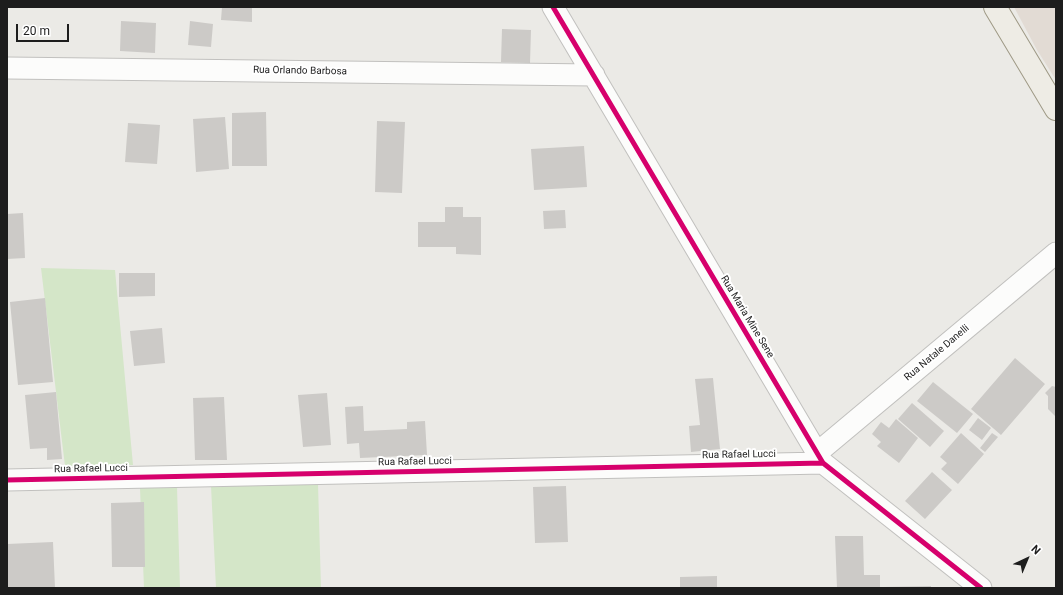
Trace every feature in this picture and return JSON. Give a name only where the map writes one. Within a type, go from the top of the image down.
[{"type":"main road","points":[[995,7],[1056,109]]},
{"type":"street","name":"Rua Maria Mine Sene","points":[[553,7],[820,458],[981,588]]},
{"type":"street","name":"Rua Orlando Barbosa","points":[[7,68],[594,75]]},
{"type":"street","name":"Rua Natale Danelli","points":[[820,458],[1056,253]]},
{"type":"street","name":"Rua Rafael Lucci","points":[[7,480],[820,458]]},
{"type":"shaded area","points":[[1014,7],[1056,7],[1056,80],[1037,50]]},
{"type":"green space","points":[[41,268],[115,270],[133,465],[65,466]]},
{"type":"green space","points":[[318,484],[321,588],[216,588],[211,486]]},
{"type":"green space","points":[[177,487],[180,588],[144,588],[140,488]]},
{"type":"building","points":[[222,7],[252,7],[252,22],[221,20]]},
{"type":"building","points":[[121,21],[156,23],[155,53],[120,51]]},
{"type":"building","points":[[190,21],[213,24],[211,47],[188,45]]},
{"type":"building","points":[[502,29],[531,30],[530,63],[501,62]]},
{"type":"building","points":[[266,112],[267,166],[232,166],[232,113]]},
{"type":"building","points":[[225,117],[229,169],[196,172],[193,119]]},
{"type":"building","points":[[377,121],[405,122],[402,193],[375,192]]},
{"type":"building","points":[[128,123],[160,125],[157,164],[125,162]]},
{"type":"building","points":[[584,146],[587,187],[534,190],[531,149]]},
{"type":"building","points":[[445,207],[463,207],[463,217],[481,217],[481,255],[456,254],[456,247],[418,247],[418,222],[445,222]]},
{"type":"building","points":[[565,210],[566,228],[544,229],[543,211]]},
{"type":"building","points":[[23,213],[25,258],[7,259],[7,214]]},
{"type":"building","points":[[119,273],[155,273],[155,296],[119,297]]},
{"type":"building","points":[[45,298],[53,382],[18,385],[10,302]]},
{"type":"building","points":[[162,328],[165,363],[134,366],[130,331]]},
{"type":"building","points":[[1015,358],[1045,384],[1001,435],[971,409]]},
{"type":"building","points":[[713,378],[720,449],[691,452],[689,426],[700,425],[695,379]]},
{"type":"building","points":[[933,382],[973,414],[957,433],[917,401]]},
{"type":"building","points":[[1052,386],[1056,387],[1056,417],[1048,409],[1048,396],[1045,393]]},
{"type":"building","points":[[56,392],[62,459],[47,460],[47,448],[30,449],[25,395]]},
{"type":"building","points":[[327,393],[331,445],[303,447],[298,395]]},
{"type":"building","points":[[224,397],[227,460],[195,460],[193,398]]},
{"type":"building","points":[[912,403],[944,431],[930,447],[898,419]]},
{"type":"building","points":[[363,406],[364,431],[407,429],[407,422],[425,421],[427,455],[360,458],[359,443],[347,444],[345,407]]},
{"type":"building","points":[[978,418],[991,428],[982,440],[969,430]]},
{"type":"building","points":[[896,419],[918,438],[899,463],[877,446],[881,442],[872,434],[881,422],[889,428]]},
{"type":"building","points":[[961,433],[984,454],[958,484],[941,469],[947,463],[940,457]]},
{"type":"building","points":[[992,433],[998,437],[985,452],[980,448]]},
{"type":"building","points":[[932,472],[952,490],[925,519],[905,501]]},
{"type":"building","points":[[566,486],[568,542],[535,543],[533,487]]},
{"type":"building","points":[[144,502],[145,567],[112,567],[111,503]]},
{"type":"building","points":[[835,536],[863,536],[864,575],[880,575],[880,588],[837,588]]},
{"type":"building","points":[[53,542],[55,588],[7,588],[7,544]]},
{"type":"building","points":[[717,576],[717,588],[680,588],[680,577]]},
{"type":"building","points":[[931,586],[931,588],[883,588],[883,587]]},
{"type":"cycle path","points":[[553,7],[823,463],[981,588]]},
{"type":"cycle path","points":[[7,480],[823,463]]}]
